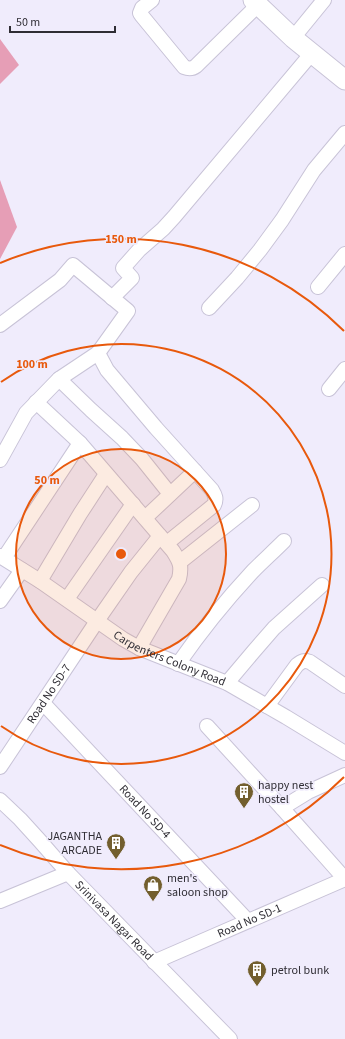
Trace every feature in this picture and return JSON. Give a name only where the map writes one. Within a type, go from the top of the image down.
[{"type":"street","points":[[152,0],[142,8],[140,13],[184,67],[188,69],[196,66],[256,2],[293,38],[344,76]]},
{"type":"street","points":[[293,38],[324,0]]},
{"type":"street","points":[[112,298],[132,278],[123,268],[139,250],[163,229],[312,53]]},
{"type":"street","points":[[209,308],[237,278],[260,250],[282,220],[314,170],[345,133]]},
{"type":"street","points":[[318,287],[345,254]]},
{"type":"street","points":[[0,325],[60,280],[73,265],[128,311],[98,352],[59,379],[36,402],[26,414],[0,460]]},
{"type":"street","points":[[98,352],[107,370],[195,471],[145,518]]},
{"type":"street","points":[[329,389],[345,369]]},
{"type":"street","points":[[59,379],[122,438],[142,459],[170,494]]},
{"type":"street","points":[[36,402],[80,443],[164,540],[180,562],[181,570],[179,579],[139,648]]},
{"type":"street","points":[[2,557],[80,443]]},
{"type":"street","name":"Road No SD-7","points":[[0,767],[131,572],[164,540],[214,505],[216,500],[215,495],[195,471]]},
{"type":"street","points":[[40,581],[106,474]]},
{"type":"street","points":[[67,599],[133,504]]},
{"type":"street","points":[[180,562],[252,505]]},
{"type":"street","points":[[178,664],[221,608],[254,570],[284,541]]},
{"type":"street","name":"Carpenters Colony Road","points":[[2,557],[67,599],[123,639],[139,648],[226,683],[345,753]]},
{"type":"street","points":[[0,601],[22,570]]},
{"type":"street","points":[[226,683],[274,628],[322,585]]},
{"type":"street","points":[[267,706],[297,665],[305,660],[345,686]]},
{"type":"street","name":"Road No SD-4","points":[[42,703],[248,921]]},
{"type":"street","points":[[207,726],[345,879]]},
{"type":"street","points":[[282,808],[308,792],[345,775]]},
{"type":"street","name":"Srinivasa Nagar Road","points":[[3,806],[40,841],[68,873],[230,1039]]},
{"type":"street","points":[[0,902],[68,873]]},
{"type":"street","name":"Road No SD-1","points":[[154,962],[345,879]]},
{"type":"shaded area","points":[[0,39],[19,65],[0,84]]},
{"type":"shaded area","points":[[0,180],[17,227],[0,259]]},
{"type":"place","name":"happy nest hostel","points":[[244,809]]},
{"type":"place","name":"JAGANTHA ARCADE","points":[[116,860]]},
{"type":"place","name":"men's saloon shop","points":[[153,902]]},
{"type":"place","name":"petrol bunk","points":[[257,987]]}]
